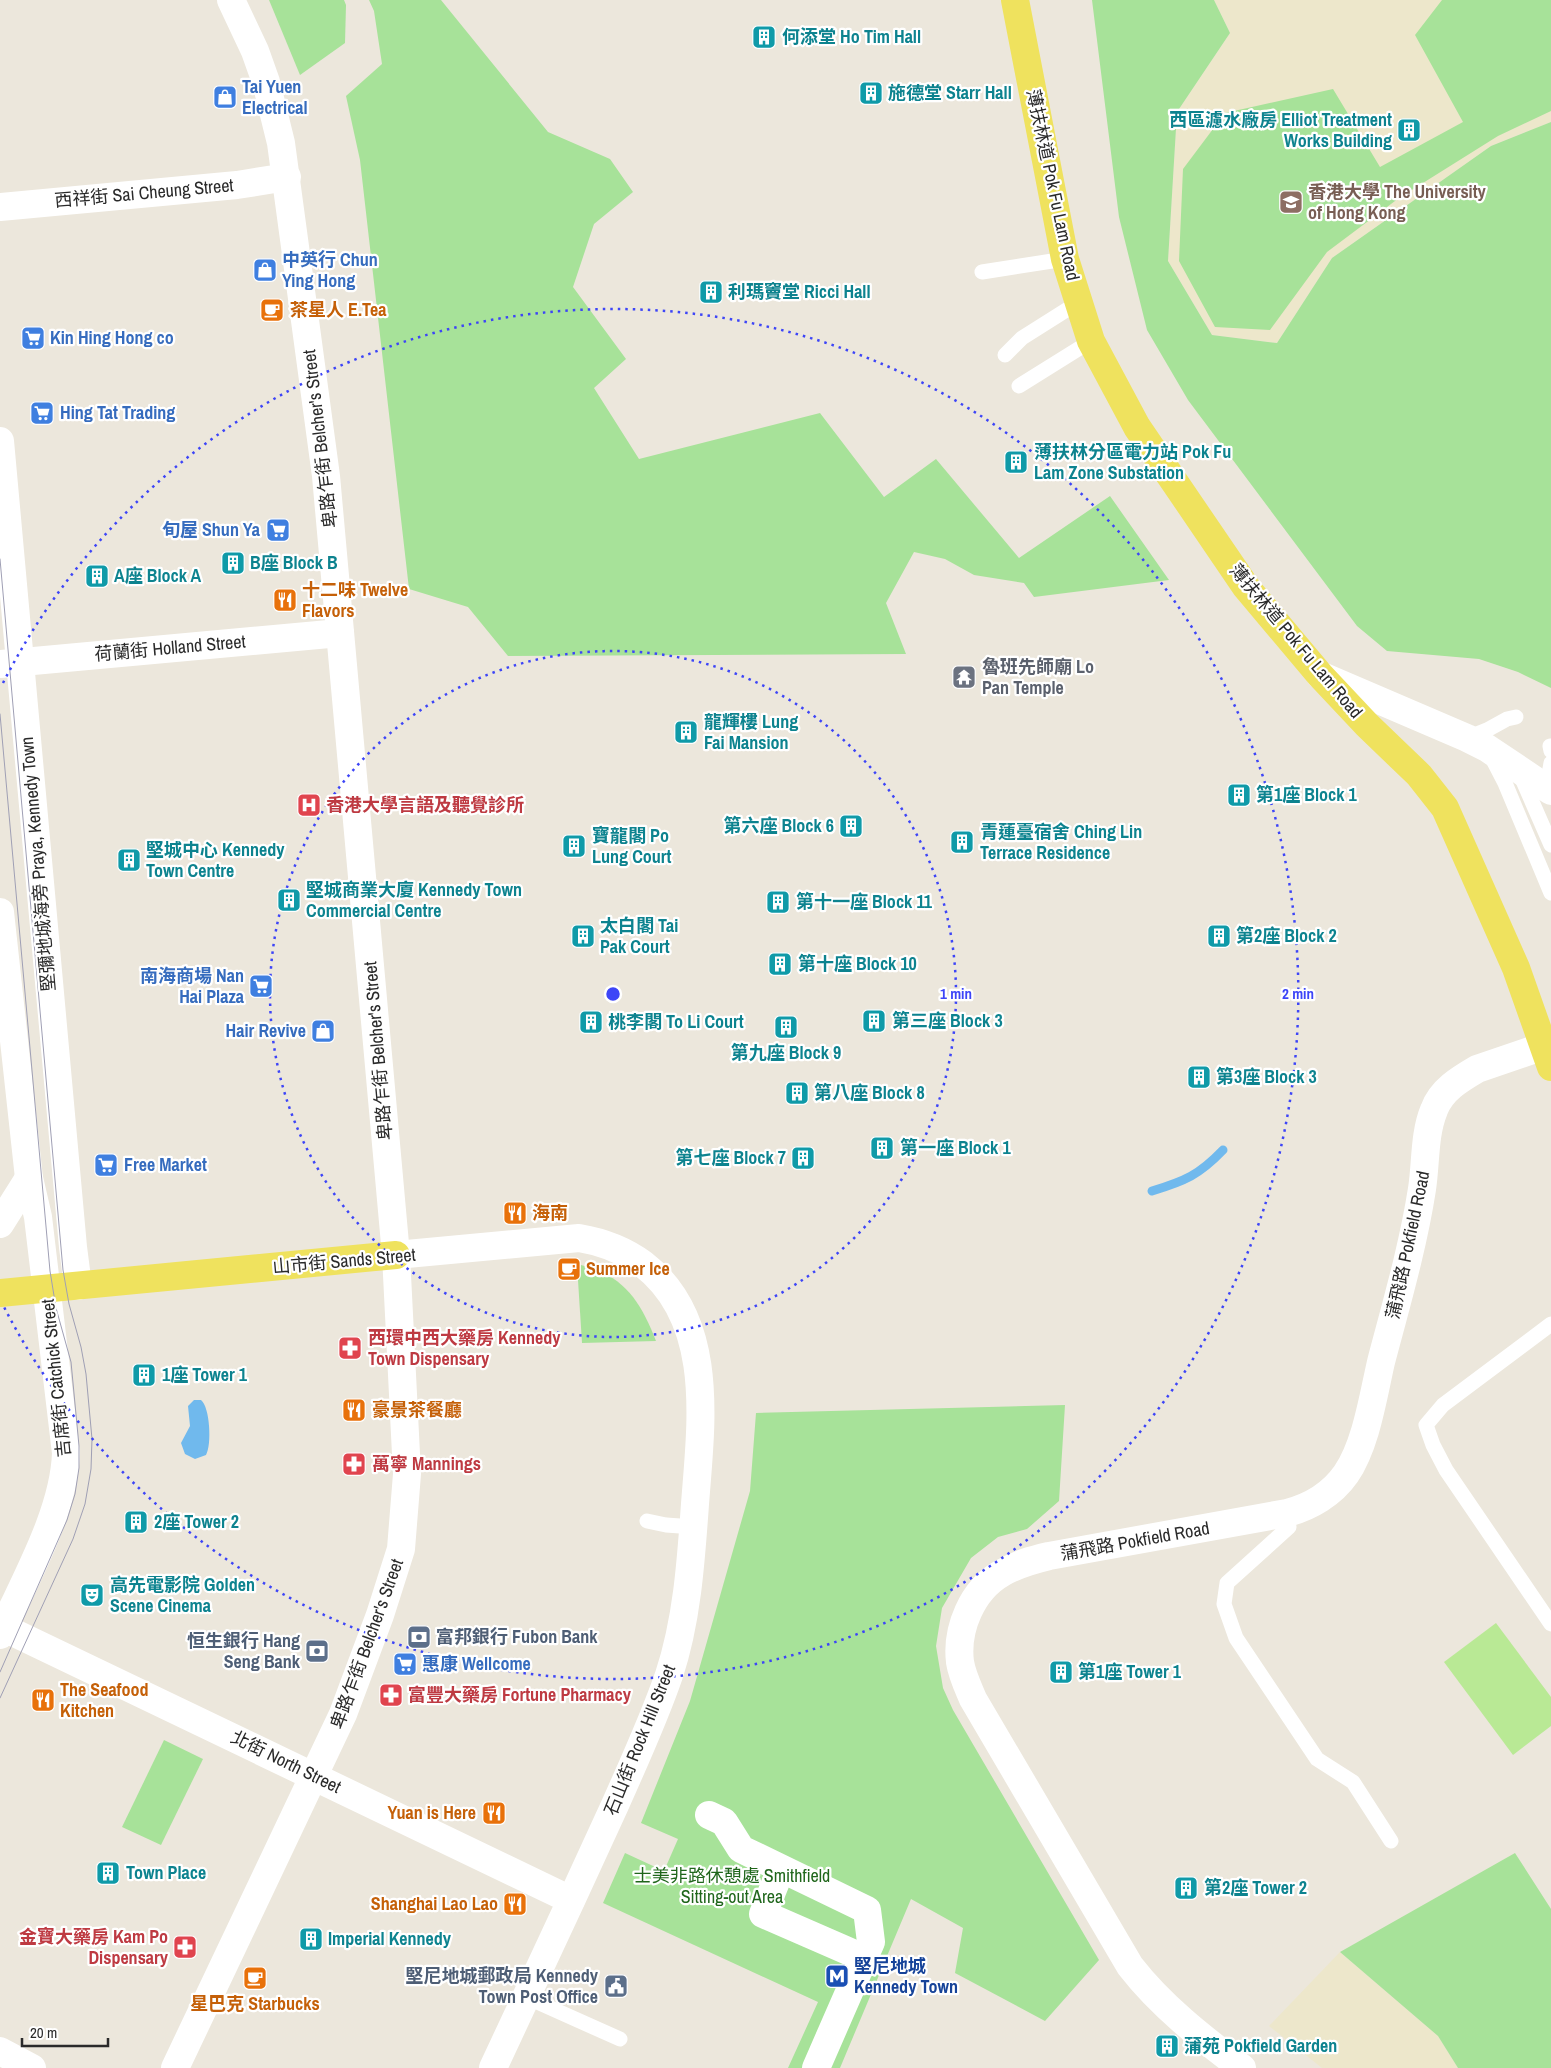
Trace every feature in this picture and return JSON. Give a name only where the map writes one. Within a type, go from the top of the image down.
[{"type":"main road","name":"薄扶林道 Pok Fu Lam Road","points":[[1015,0],[1065,258],[1091,341],[1137,428],[1246,588],[1320,675],[1367,725],[1419,775],[1445,808],[1516,968],[1549,1051]]},
{"type":"main road","name":"山市街 Sands Street","points":[[0,1293],[396,1256]]},
{"type":"street","name":"卑路乍街 Belcher's Street","points":[[175,2068],[347,1705],[380,1615],[401,1548],[407,1474],[396,1256],[326,476],[281,143],[266,82],[255,52],[231,0]]},
{"type":"street","name":"西祥街 Sai Cheung Street","points":[[0,207],[237,185],[287,178]]},
{"type":"street","name":"堅彌地城海旁 Praya, Kennedy Town","points":[[0,440],[10,663],[78,1286]]},
{"type":"street","name":"荷蘭街 Holland Street","points":[[10,663],[340,633]]},
{"type":"street","points":[[1320,675],[1477,743],[1551,791]]},
{"type":"street","points":[[0,912],[29,1178],[38,1217],[46,1289]]},
{"type":"street","name":"蒲飛路 Pokfield Road","points":[[1242,2068],[1186,2023],[1150,1990],[1130,1966],[973,1699],[960,1664],[960,1641],[964,1621],[979,1593],[1000,1574],[1013,1567],[1049,1556],[1287,1513],[1311,1504],[1333,1489],[1346,1474],[1356,1455],[1366,1425],[1417,1219],[1428,1134],[1434,1109],[1447,1090],[1467,1075],[1477,1070],[1549,1051]]},
{"type":"street","points":[[0,1224],[29,1178]]},
{"type":"street","name":"山市街 Sands Street","points":[[396,1256],[579,1238],[597,1241],[619,1249],[637,1259]]},
{"type":"street","name":"石山街 Rock Hill Street","points":[[493,2068],[656,1710],[670,1673],[685,1604],[694,1527],[700,1438],[700,1395],[697,1362],[690,1328],[681,1309],[668,1288],[637,1259]]},
{"type":"street","name":"吉席街 Catchick Street","points":[[1,1629],[49,1527],[65,1466],[66,1453],[46,1289]]},
{"type":"street","name":"北街 North Street","points":[[1,1629],[314,1776],[571,1900]]},
{"type":"street","points":[[709,1815],[724,1822],[741,1849],[867,1910],[870,1942],[816,2068]]},
{"type":"street","points":[[781,1868],[764,1914],[864,1958]]},
{"type":"street","points":[[0,2051],[32,2068]]},
{"type":"lane","points":[[982,272],[1065,258]]},
{"type":"lane","points":[[1005,355],[1022,338],[1079,302]]},
{"type":"lane","points":[[1018,386],[1091,341]]},
{"type":"lane","points":[[1516,717],[1507,719],[1487,730],[1477,743],[1506,783],[1551,893]]},
{"type":"lane","points":[[1551,763],[1548,780],[1551,791]]},
{"type":"lane","points":[[1518,768],[1551,845]]},
{"type":"lane","points":[[1551,1324],[1443,1405],[1426,1425],[1433,1445],[1446,1470],[1551,1624]]},
{"type":"lane","points":[[1287,1513],[1289,1527],[1227,1583],[1224,1604],[1236,1638],[1316,1759],[1353,1782],[1391,1840]]},
{"type":"lane","points":[[647,1521],[666,1525],[694,1527]]},
{"type":"lane","points":[[526,1997],[620,2039]]},
{"type":"shaded area","name":"香港大學 The University of Hong Kong","points":[[1214,0],[1551,0],[1551,122],[1491,146],[1332,258],[1277,343],[1212,335],[1168,261],[1177,112],[1230,33]]},
{"type":"shaded area","points":[[1340,1952],[1438,2036],[1458,2068],[1322,2068],[1269,2026]]},
{"type":"green space","points":[[269,0],[344,0],[346,5],[345,43],[300,75]]},
{"type":"green space","points":[[369,0],[441,0],[548,132],[610,159],[633,192],[594,224],[573,287],[626,359],[594,388],[639,459],[820,413],[884,497],[936,459],[1019,558],[1110,496],[1169,580],[1034,597],[1024,583],[974,575],[945,559],[914,552],[886,603],[906,654],[508,656],[468,607],[409,589],[360,160],[346,96],[382,64],[374,11]]},
{"type":"green space","points":[[1092,0],[1214,0],[1230,33],[1177,112],[1168,261],[1212,335],[1277,343],[1332,258],[1491,146],[1551,122],[1551,688],[1518,672],[1479,659],[1387,651],[1357,626],[1188,400],[1147,330],[1119,217]]},
{"type":"green space","name":"香港大學 The University of Hong Kong","points":[[1442,0],[1551,0],[1551,111],[1498,136],[1399,198],[1327,252],[1270,330],[1215,327],[1179,261],[1183,169],[1225,113],[1333,89],[1380,167],[1463,122],[1415,35]]},
{"type":"green space","points":[[577,1264],[606,1274],[628,1291],[643,1313],[656,1341],[582,1343]]},
{"type":"green space","name":"士美非路休憩處 Smithfield Sitting-out Area","points":[[1065,1405],[1059,1501],[1027,1529],[998,1537],[971,1558],[942,1608],[936,1646],[943,1688],[953,1710],[1099,1960],[1045,2021],[955,1973],[963,1928],[911,1899],[840,2068],[788,2068],[818,2002],[603,1903],[625,1853],[664,1871],[678,1839],[641,1823],[690,1701],[750,1491],[756,1413]]},
{"type":"green space","points":[[1496,1623],[1551,1697],[1551,1726],[1513,1755],[1444,1662]]},
{"type":"green space","points":[[164,1740],[203,1759],[161,1845],[122,1827]]},
{"type":"green space","points":[[1515,1853],[1551,1909],[1551,2068],[1458,2068],[1438,2036],[1340,1952]]},
{"type":"water","points":[[194,1400],[201,1400],[204,1404],[208,1418],[209,1435],[206,1455],[195,1459],[185,1454],[181,1443],[190,1426],[188,1406]]},
{"type":"waterway","points":[[1152,1191],[1191,1176],[1206,1166],[1223,1150]]},
{"type":"tram line","points":[[0,559],[63,1270],[86,1374],[92,1439],[91,1469],[85,1504],[73,1539],[0,1698]]},
{"type":"tram line","points":[[0,714],[50,1271],[56,1308],[71,1362],[79,1446],[79,1468],[75,1494],[67,1520],[0,1672]]},
{"type":"place","name":"何添堂 Ho Tim Hall","points":[[764,37]]},
{"type":"place","name":"施德堂 Starr Hall","points":[[871,93]]},
{"type":"place","name":"Tai Yuen Electrical","points":[[225,97]]},
{"type":"place","name":"西區濾水廠房 Elliot Treatment Works Building","points":[[1409,130]]},
{"type":"place","name":"香港大學 The University of Hong Kong","points":[[1291,202]]},
{"type":"place","name":"中英行 Chun Ying Hong","points":[[265,270]]},
{"type":"place","name":"利瑪竇堂 Ricci Hall","points":[[711,292]]},
{"type":"place","name":"茶星人 E.Tea","points":[[272,310]]},
{"type":"place","name":"Kin Hing Hong co","points":[[33,338]]},
{"type":"place","name":"Hing Tat Trading","points":[[42,413]]},
{"type":"place","name":"薄扶林分區電力站 Pok Fu Lam Zone Substation","points":[[1016,462]]},
{"type":"place","name":"旬屋 Shun Ya","points":[[278,530]]},
{"type":"place","name":"B座 Block B","points":[[233,563]]},
{"type":"place","name":"A座 Block A","points":[[97,576]]},
{"type":"place","name":"十二味 Twelve Flavors","points":[[285,600]]},
{"type":"place","name":"魯班先師廟 Lo Pan Temple","points":[[964,677]]},
{"type":"place","name":"龍輝樓 Lung Fai Mansion","points":[[686,732]]},
{"type":"place","name":"第1座 Block 1","points":[[1239,795]]},
{"type":"place","name":"香港大學言語及聽覺診所","points":[[309,805]]},
{"type":"place","name":"第六座 Block 6","points":[[851,826]]},
{"type":"place","name":"青蓮臺宿舍 Ching Lin Terrace Residence","points":[[962,842]]},
{"type":"place","name":"寶龍閣 Po Lung Court","points":[[574,846]]},
{"type":"place","name":"堅城中心 Kennedy Town Centre","points":[[129,860]]},
{"type":"place","name":"堅城商業大廈 Kennedy Town Commercial Centre","points":[[289,900]]},
{"type":"place","name":"第十一座 Block 11","points":[[778,902]]},
{"type":"place","name":"太白閣 Tai Pak Court","points":[[583,936]]},
{"type":"place","name":"第2座 Block 2","points":[[1219,936]]},
{"type":"place","name":"第十座 Block 10","points":[[780,964]]},
{"type":"place","name":"南海商場 Nan Hai Plaza","points":[[261,986]]},
{"type":"place","name":"第三座 Block 3","points":[[874,1021]]},
{"type":"place","name":"桃李閣 To Li Court","points":[[591,1022]]},
{"type":"place","name":"第九座 Block 9","points":[[786,1027]]},
{"type":"place","name":"Hair Revive","points":[[323,1031]]},
{"type":"place","name":"第3座 Block 3","points":[[1199,1077]]},
{"type":"place","name":"第八座 Block 8","points":[[797,1093]]},
{"type":"place","name":"第一座 Block 1","points":[[882,1148]]},
{"type":"place","name":"第七座 Block 7","points":[[803,1158]]},
{"type":"place","name":"Free Market","points":[[106,1165]]},
{"type":"place","name":"海南","points":[[515,1213]]},
{"type":"place","name":"Summer Ice","points":[[569,1269]]},
{"type":"place","name":"西環中西大藥房 Kennedy Town Dispensary","points":[[350,1348]]},
{"type":"place","name":"1座 Tower 1","points":[[144,1375]]},
{"type":"place","name":"豪景茶餐廳","points":[[354,1410]]},
{"type":"place","name":"萬寧 Mannings","points":[[354,1464]]},
{"type":"place","name":"2座 Tower 2","points":[[136,1522]]},
{"type":"place","name":"高先電影院 Golden Scene Cinema","points":[[92,1595]]},
{"type":"place","name":"富邦銀行 Fubon Bank","points":[[419,1637]]},
{"type":"place","name":"恒生銀行 Hang Seng Bank","points":[[317,1651]]},
{"type":"place","name":"惠康 Wellcome","points":[[405,1664]]},
{"type":"place","name":"第1座 Tower 1","points":[[1061,1672]]},
{"type":"place","name":"富豐大藥房 Fortune Pharmacy","points":[[391,1695]]},
{"type":"place","name":"The Seafood Kitchen","points":[[43,1700]]},
{"type":"place","name":"Yuan is Here","points":[[494,1813]]},
{"type":"place","name":"Town Place","points":[[108,1873]]},
{"type":"place","name":"第2座 Tower 2","points":[[1186,1888]]},
{"type":"place","name":"Shanghai Lao Lao","points":[[515,1904]]},
{"type":"place","name":"Imperial Kennedy","points":[[311,1939]]},
{"type":"place","name":"金寶大藥房 Kam Po Dispensary","points":[[185,1947]]},
{"type":"place","name":"堅尼地城 Kennedy Town","points":[[837,1976]]},
{"type":"place","name":"星巴克 Starbucks","points":[[255,1978]]},
{"type":"place","name":"堅尼地城郵政局 Kennedy Town Post Office","points":[[616,1986]]},
{"type":"place","name":"蒲苑 Pokfield Garden","points":[[1167,2046]]}]
